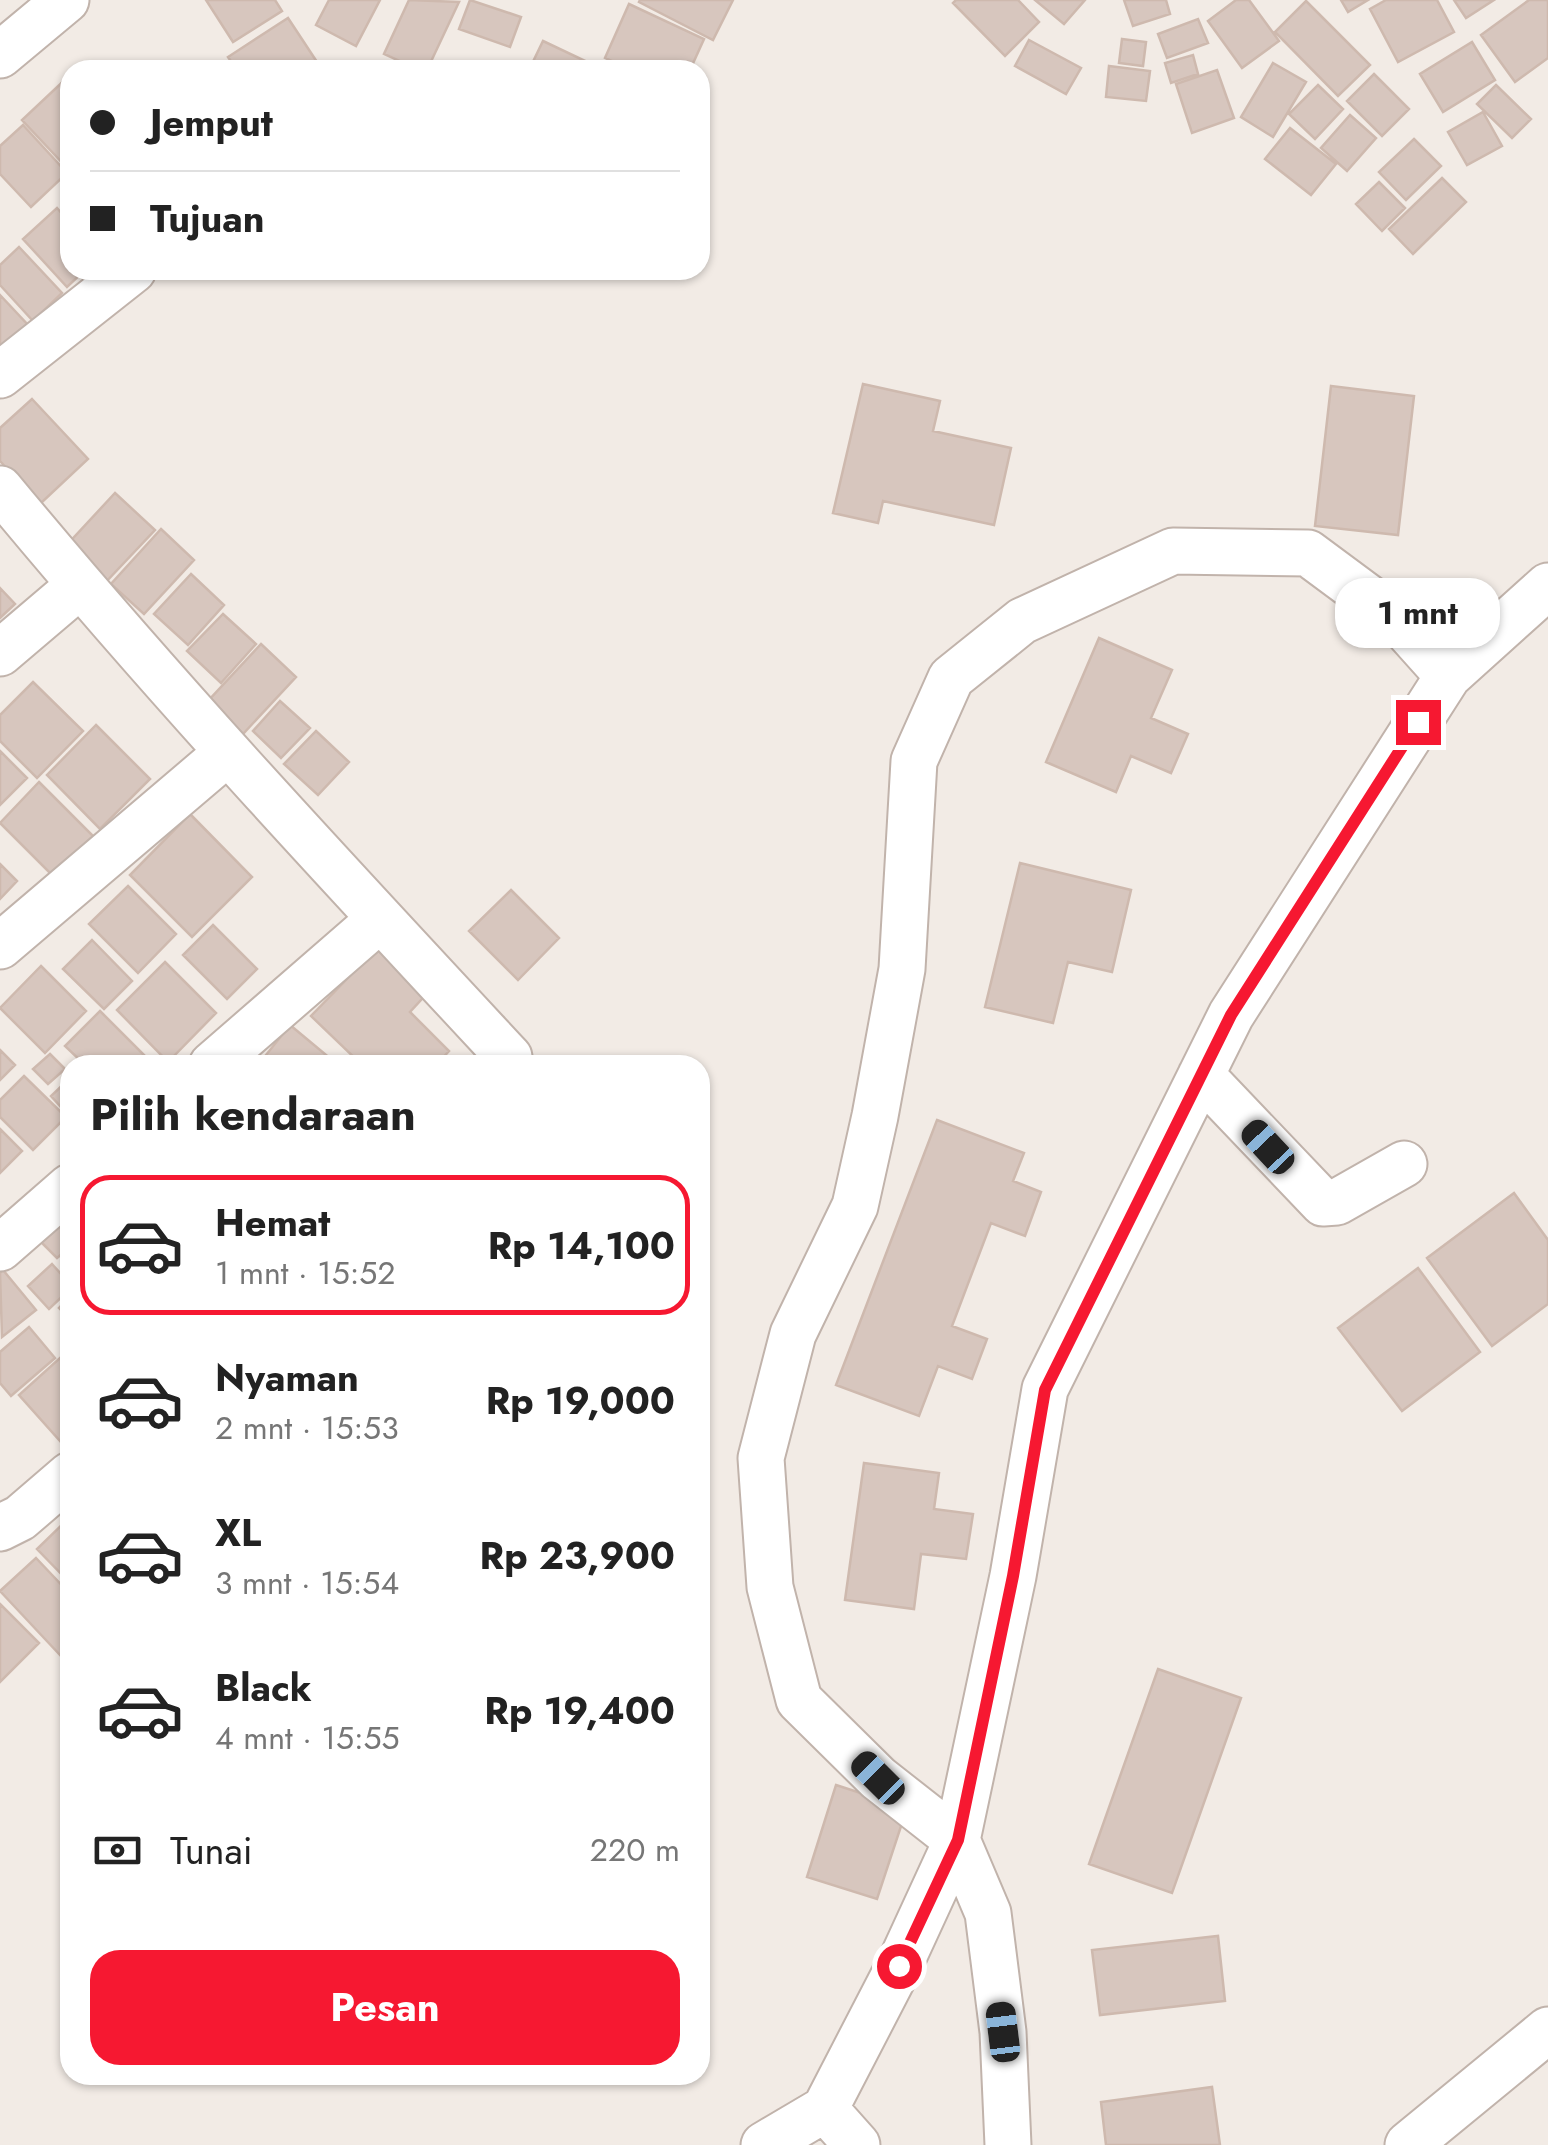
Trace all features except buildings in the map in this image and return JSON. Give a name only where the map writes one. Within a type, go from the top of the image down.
[{"type":"street","points":[[0,55],[66,0]]},
{"type":"street","points":[[0,375],[120,280]]},
{"type":"street","points":[[0,489],[80,586],[228,752],[507,1055]]},
{"type":"street","points":[[1008,2145],[1003,2032],[988,1912],[958,1840],[878,1778],[799,1700],[770,1587],[760,1458],[793,1334],[855,1206],[871,1134],[902,969],[914,762],[951,678],[1022,621],[1173,551],[1308,553],[1397,618],[1448,676]]},
{"type":"street","points":[[0,654],[80,586]]},
{"type":"street","points":[[764,2145],[825,2109],[958,1840],[1013,1576],[1045,1390],[1231,1015],[1448,676],[1548,586]]},
{"type":"street","points":[[0,946],[228,752]]},
{"type":"street","points":[[224,1055],[380,919]]},
{"type":"street","points":[[1202,1075],[1323,1204],[1338,1202],[1404,1164]]},
{"type":"street","points":[[0,1248],[60,1196]]},
{"type":"street","points":[[0,1528],[20,1518],[60,1484]]},
{"type":"street","points":[[1410,2144],[1548,2030]]},
{"type":"street","points":[[825,2109],[857,2145]]},
{"type":"route","points":[[899,1966],[958,1840],[1013,1576],[1045,1390],[1231,1015],[1418,722]]}]
